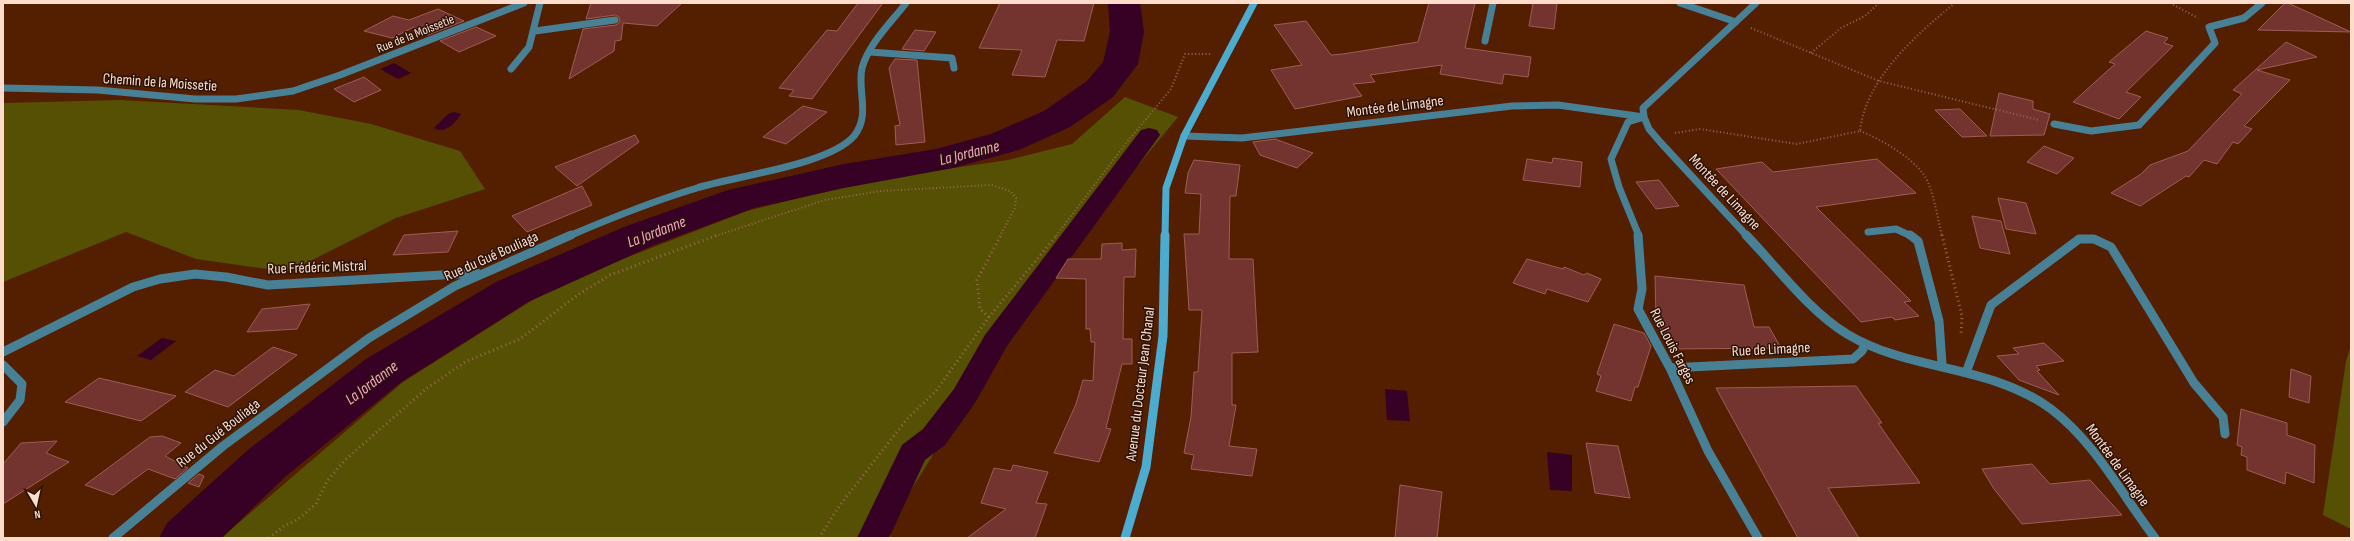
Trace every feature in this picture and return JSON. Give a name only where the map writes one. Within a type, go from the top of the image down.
[{"type":"main road","name":"Avenue du Docteur Jean Chanal","points":[[1125,538],[1146,467],[1163,336],[1166,188],[1184,136],[1254,3]]},
{"type":"street","name":"Rue de la Moissetie","points":[[314,85],[524,3]]},
{"type":"street","points":[[511,69],[526,55],[532,44],[540,3]]},
{"type":"street","name":"Rue du Gué Bouliaga","points":[[113,538],[202,463],[353,349],[422,305],[482,273],[600,223],[681,193],[725,180],[798,162],[839,147],[853,138],[864,119],[862,70],[870,52],[906,3]]},
{"type":"street","points":[[1485,41],[1493,3]]},
{"type":"street","points":[[1680,3],[1736,22]]},
{"type":"street","points":[[1644,117],[1643,108],[1756,3]]},
{"type":"street","points":[[2054,124],[2090,131],[2139,126],[2215,43],[2209,27],[2244,18],[2262,3]]},
{"type":"street","points":[[535,31],[615,20]]},
{"type":"street","points":[[870,52],[952,58],[954,68]]},
{"type":"street","name":"Chemin de la Moissetie","points":[[3,88],[98,90],[217,99],[275,95],[314,85]]},
{"type":"street","name":"Montée de Limagne","points":[[1184,136],[1242,138],[1512,106],[1558,105],[1644,117],[1649,129],[1661,143],[1825,319],[1851,338],[1865,344],[1888,352],[1967,370],[2030,395],[2054,410],[2074,427],[2092,448],[2131,509],[2155,538]]},
{"type":"street","name":"Rue Louis Farges","points":[[1644,117],[1628,122],[1611,159],[1619,187],[1640,239],[1642,289],[1638,309],[1670,368],[1708,451],[1758,538]]},
{"type":"street","points":[[1868,232],[1896,228],[1907,232],[1918,241],[1939,321],[1942,364]]},
{"type":"street","points":[[1967,370],[1991,305],[2079,238],[2094,239],[2111,247],[2194,383],[2223,417],[2225,434]]},
{"type":"street","name":"Rue Frédéric Mistral","points":[[3,352],[133,287],[160,279],[195,274],[226,277],[268,285],[482,273]]},
{"type":"street","name":"Rue de Limagne","points":[[1670,368],[1853,359],[1862,351],[1865,344]]},
{"type":"street","points":[[3,365],[22,384],[20,400],[3,422]]},
{"type":"path","points":[[1811,53],[1840,28],[1865,16],[1879,3]]},
{"type":"path","points":[[1661,143],[1671,141],[1666,136],[1700,129],[1797,144],[1860,131],[1862,114],[1879,81],[1911,40],[1954,3]]},
{"type":"path","points":[[2170,3],[2191,13],[2209,27]]},
{"type":"path","points":[[1736,22],[1879,81],[2054,124]]},
{"type":"path","points":[[819,538],[840,505],[907,419],[936,391],[989,317],[1041,256],[1126,143],[1171,89],[1185,54],[1228,54]]},
{"type":"path","points":[[269,538],[284,526],[297,520],[316,504],[327,481],[344,460],[426,389],[465,362],[520,339],[579,294],[610,275],[682,246],[812,204],[887,190],[991,185],[1010,191],[1016,198],[1015,208],[977,280],[980,309],[989,317]]},
{"type":"shaded area","points":[[394,63],[411,73],[398,79],[380,69]]},
{"type":"shaded area","points":[[1125,97],[1178,117],[1121,186],[993,357],[891,523],[891,538],[221,538],[403,382],[558,284],[747,211],[872,180],[1008,160],[1072,144]]},
{"type":"shaded area","points":[[120,100],[299,110],[371,124],[460,151],[485,189],[396,218],[288,272],[196,259],[126,232],[3,282],[3,103]]},
{"type":"shaded area","points":[[454,112],[461,114],[450,127],[442,130],[434,128],[448,114]]},
{"type":"shaded area","points":[[162,338],[176,341],[151,360],[137,356]]},
{"type":"shaded area","points":[[2351,345],[2351,529],[2323,515],[2346,361]]},
{"type":"shaded area","points":[[1385,389],[1407,391],[1410,421],[1387,420]]},
{"type":"shaded area","points":[[1547,452],[1572,455],[1572,491],[1550,490]]},
{"type":"building","points":[[591,3],[682,3],[657,26],[623,23],[621,40],[615,41],[614,51],[569,79],[583,29],[616,25],[620,22],[619,17],[615,15],[586,19]]},
{"type":"building","points":[[858,3],[883,3],[812,99],[789,96],[794,90],[779,88],[827,30],[837,31]]},
{"type":"building","points":[[1000,3],[1094,3],[1084,41],[1057,40],[1045,77],[1012,75],[1022,50],[979,48]]},
{"type":"building","points":[[1429,3],[1475,3],[1465,48],[1531,57],[1528,77],[1504,74],[1502,84],[1440,74],[1442,65],[1370,75],[1375,82],[1353,84],[1362,96],[1295,109],[1271,70],[1302,65],[1274,25],[1306,21],[1331,55],[1343,54],[1418,42]]},
{"type":"building","points":[[1533,3],[1557,3],[1554,29],[1529,26]]},
{"type":"building","points":[[2285,3],[2288,3],[2351,32],[2258,30]]},
{"type":"building","points":[[438,9],[464,21],[428,35],[414,27],[392,38],[364,31],[393,16],[409,20]]},
{"type":"building","points":[[476,27],[496,36],[459,52],[440,41]]},
{"type":"building","points":[[915,30],[936,32],[924,51],[902,49]]},
{"type":"building","points":[[2146,31],[2168,38],[2164,43],[2173,46],[2126,92],[2141,97],[2119,119],[2073,102],[2115,64],[2109,62]]},
{"type":"building","points":[[2286,42],[2317,57],[2257,70],[2290,80],[2244,126],[2252,129],[2238,144],[2233,142],[2217,164],[2204,160],[2189,177],[2186,176],[2140,206],[2111,193],[2141,174],[2150,165],[2188,151],[2242,94],[2233,90]]},
{"type":"building","points":[[895,59],[917,60],[925,142],[896,145],[895,126],[900,125],[889,68]]},
{"type":"building","points":[[364,77],[381,90],[354,102],[334,89]]},
{"type":"building","points":[[1999,93],[2033,101],[2033,109],[2050,114],[2044,135],[1990,136]]},
{"type":"building","points":[[803,106],[827,112],[786,144],[763,137]]},
{"type":"building","points":[[1960,109],[1987,136],[1962,137],[1935,110]]},
{"type":"building","points":[[635,135],[639,142],[577,186],[555,167]]},
{"type":"building","points":[[1275,139],[1313,153],[1297,168],[1260,155],[1253,142]]},
{"type":"building","points":[[2044,146],[2074,158],[2057,174],[2027,162]]},
{"type":"building","points":[[1553,158],[1582,162],[1580,187],[1523,180],[1527,159],[1552,163]]},
{"type":"building","points":[[1877,159],[1916,193],[1816,207],[1911,301],[1904,302],[1919,316],[1895,320],[1892,317],[1861,322],[1716,169],[1762,162],[1773,172]]},
{"type":"building","points":[[1194,160],[1240,165],[1236,196],[1230,196],[1229,259],[1253,259],[1258,352],[1232,353],[1232,405],[1236,405],[1229,446],[1257,449],[1252,476],[1191,469],[1194,455],[1184,453],[1191,417],[1194,372],[1198,372],[1202,310],[1189,310],[1184,234],[1199,234],[1201,194],[1185,193],[1188,173]]},
{"type":"building","points":[[1659,180],[1679,206],[1656,209],[1636,182]]},
{"type":"building","points":[[582,186],[592,205],[527,232],[512,216]]},
{"type":"building","points":[[1998,198],[2026,203],[2036,234],[2006,229]]},
{"type":"building","points":[[1972,216],[2001,221],[2010,254],[1980,248]]},
{"type":"building","points":[[458,231],[448,252],[393,255],[404,235]]},
{"type":"building","points":[[1122,243],[1122,250],[1136,249],[1135,277],[1124,277],[1123,339],[1132,339],[1132,364],[1122,364],[1106,428],[1111,429],[1099,462],[1054,453],[1076,404],[1083,380],[1093,381],[1095,342],[1091,342],[1090,329],[1086,329],[1086,279],[1056,278],[1068,259],[1101,259],[1102,244]]},
{"type":"building","points":[[1527,259],[1563,269],[1564,267],[1584,275],[1587,273],[1601,279],[1588,302],[1547,289],[1545,294],[1513,283]]},
{"type":"building","points":[[1655,276],[1744,285],[1754,327],[1769,327],[1781,348],[1670,349],[1656,320]]},
{"type":"building","points":[[310,304],[297,329],[247,332],[262,309]]},
{"type":"building","points":[[1614,324],[1644,333],[1651,346],[1638,387],[1635,387],[1631,401],[1596,391],[1601,376],[1597,374]]},
{"type":"building","points":[[2044,343],[2064,361],[2036,366],[2040,370],[2037,371],[2059,395],[2019,380],[1997,356],[2019,354],[2013,348]]},
{"type":"building","points":[[273,347],[297,355],[228,407],[185,392],[215,370],[234,376]]},
{"type":"building","points":[[2291,369],[2311,376],[2309,403],[2289,397]]},
{"type":"building","points":[[99,378],[176,396],[141,421],[65,402]]},
{"type":"building","points":[[1856,386],[1882,423],[1878,423],[1920,483],[1828,488],[1859,538],[1798,538],[1716,388]]},
{"type":"building","points":[[2241,409],[2287,423],[2287,435],[2315,445],[2314,483],[2286,472],[2285,484],[2247,470],[2247,457],[2241,455],[2242,447],[2237,445]]},
{"type":"building","points":[[162,436],[181,443],[165,456],[188,468],[175,479],[148,469],[113,495],[85,485],[150,437]]},
{"type":"building","points":[[57,441],[46,453],[69,462],[3,504],[3,464],[21,443]]},
{"type":"building","points":[[1586,443],[1618,446],[1630,498],[1595,493]]},
{"type":"building","points":[[2032,464],[2050,484],[2090,480],[2122,515],[2022,524],[1994,489],[1982,469]]},
{"type":"building","points":[[1013,465],[1048,472],[1036,503],[1047,504],[1035,538],[967,538],[1006,509],[981,503],[994,468],[1011,471]]},
{"type":"building","points":[[199,474],[204,476],[199,487],[188,483]]},
{"type":"building","points":[[1400,485],[1442,492],[1437,538],[1395,538]]},
{"type":"waterway","name":"La Jordanne","points":[[187,538],[267,463],[383,371],[512,292],[639,236],[742,199],[844,176],[939,160],[1005,142],[1057,119],[1100,89],[1120,64],[1127,32],[1124,3]]},
{"type":"waterway","points":[[873,538],[913,453],[934,437],[965,396],[995,342],[1149,135]]}]
